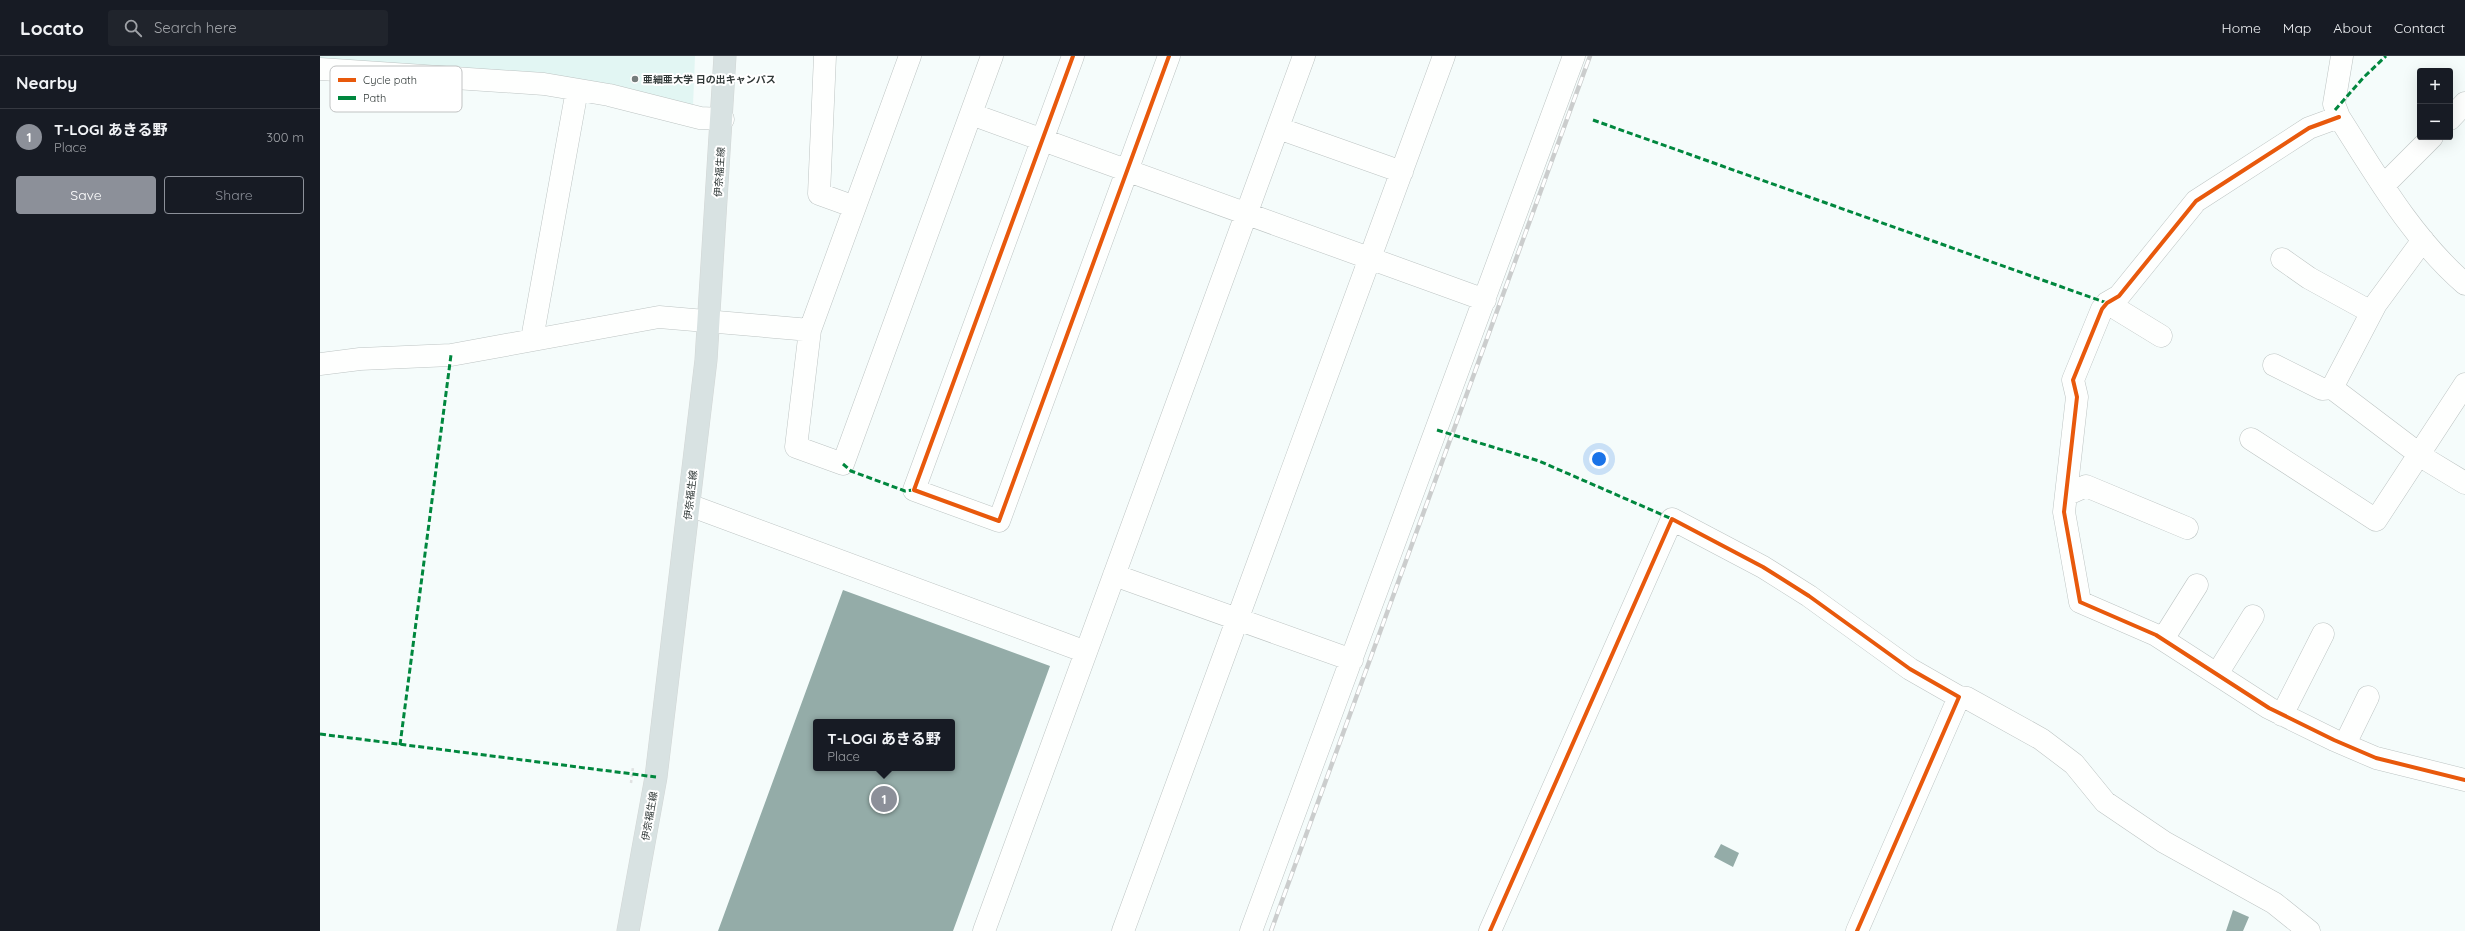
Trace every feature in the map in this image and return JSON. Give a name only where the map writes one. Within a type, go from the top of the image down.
[{"type":"main road","name":"伊奈福生線","points":[[628,931],[656,777],[710,320],[726,56]]},
{"type":"street","points":[[825,56],[819,194],[855,207]]},
{"type":"street","points":[[910,56],[810,330],[796,447],[843,464],[992,56]]},
{"type":"street","points":[[1073,56],[914,490],[999,521],[1169,56]]},
{"type":"street","points":[[984,931],[1304,56]]},
{"type":"street","points":[[1123,931],[1444,56]]},
{"type":"street","points":[[1251,931],[1574,56]]},
{"type":"street","points":[[2342,56],[2334,107],[2339,117],[2383,186],[2423,240],[2450,271],[2465,284]]},
{"type":"street","points":[[320,68],[330,69]]},
{"type":"street","points":[[462,78],[544,84],[700,118],[723,119]]},
{"type":"street","points":[[532,339],[577,90]]},
{"type":"street","points":[[2453,116],[2465,104]]},
{"type":"street","points":[[971,114],[1246,215],[1485,300]]},
{"type":"street","points":[[2339,117],[2309,128],[2196,201],[2119,296],[2107,303],[2102,309],[2073,380],[2077,397],[2064,512],[2080,602],[2163,639],[2282,715],[2376,758],[2465,780]]},
{"type":"street","points":[[1278,128],[1402,172]]},
{"type":"street","points":[[2383,186],[2429,140]]},
{"type":"street","points":[[2332,388],[2371,312],[2423,240]]},
{"type":"street","points":[[2282,259],[2309,278],[2371,312]]},
{"type":"street","points":[[2107,303],[2161,336]]},
{"type":"street","points":[[320,364],[360,359],[451,355],[659,317],[710,320],[810,330]]},
{"type":"street","points":[[2274,365],[2322,389],[2332,388],[2420,453],[2427,460],[2465,483]]},
{"type":"street","points":[[2251,439],[2376,520],[2465,384]]},
{"type":"street","points":[[2066,495],[2086,486],[2187,528]]},
{"type":"street","points":[[689,505],[1086,652]]},
{"type":"street","points":[[1497,929],[1672,519],[1770,571],[1809,596],[1910,669],[1959,697],[1967,698],[2041,738],[2074,764],[2105,802],[2164,842],[2274,904],[2309,931]]},
{"type":"street","points":[[1114,575],[1352,660]]},
{"type":"street","points":[[2163,639],[2197,585]]},
{"type":"street","points":[[2217,674],[2253,616]]},
{"type":"street","points":[[2282,715],[2323,634]]},
{"type":"street","points":[[1857,931],[1959,697]]},
{"type":"street","points":[[2345,744],[2368,697]]},
{"type":"path","points":[[631,783],[633,767]]},
{"type":"shaded area","name":"亜細亜大学 日の出キャンパス","points":[[320,56],[695,56],[693,106],[462,77],[462,66],[376,66],[320,59]]},
{"type":"building","points":[[843,590],[1050,666],[953,931],[718,931]]},
{"type":"building","points":[[1721,844],[1739,853],[1733,867],[1714,857]]},
{"type":"building","points":[[2233,910],[2249,917],[2243,931],[2226,931]]},
{"type":"railway","points":[[1271,931],[1590,56]]},
{"type":"marked path","points":[[2335,110],[2363,78],[2386,56]]},
{"type":"marked path","points":[[1593,120],[2107,303]]},
{"type":"marked path","points":[[400,745],[451,355]]},
{"type":"marked path","points":[[1437,430],[1539,461],[1672,519]]},
{"type":"marked path","points":[[843,464],[851,471],[905,491],[914,490]]},
{"type":"marked path","points":[[320,734],[656,777]]},
{"type":"cycle path","points":[[1073,56],[914,490],[999,521],[1169,56]]},
{"type":"cycle path","points":[[2339,117],[2309,128],[2196,201],[2119,296],[2107,303],[2102,309],[2073,380],[2077,397],[2064,512],[2080,602],[2156,635],[2269,708],[2334,740],[2376,758],[2465,780]]},
{"type":"cycle path","points":[[1490,931],[1672,519],[1763,567],[1809,596],[1910,669],[1959,697],[1857,931]]},
{"type":"place","name":"亜細亜大学 日の出キャンパス","points":[[635,79]]},
{"type":"place","name":"T-LOGI あきる野","points":[[884,799]]}]
